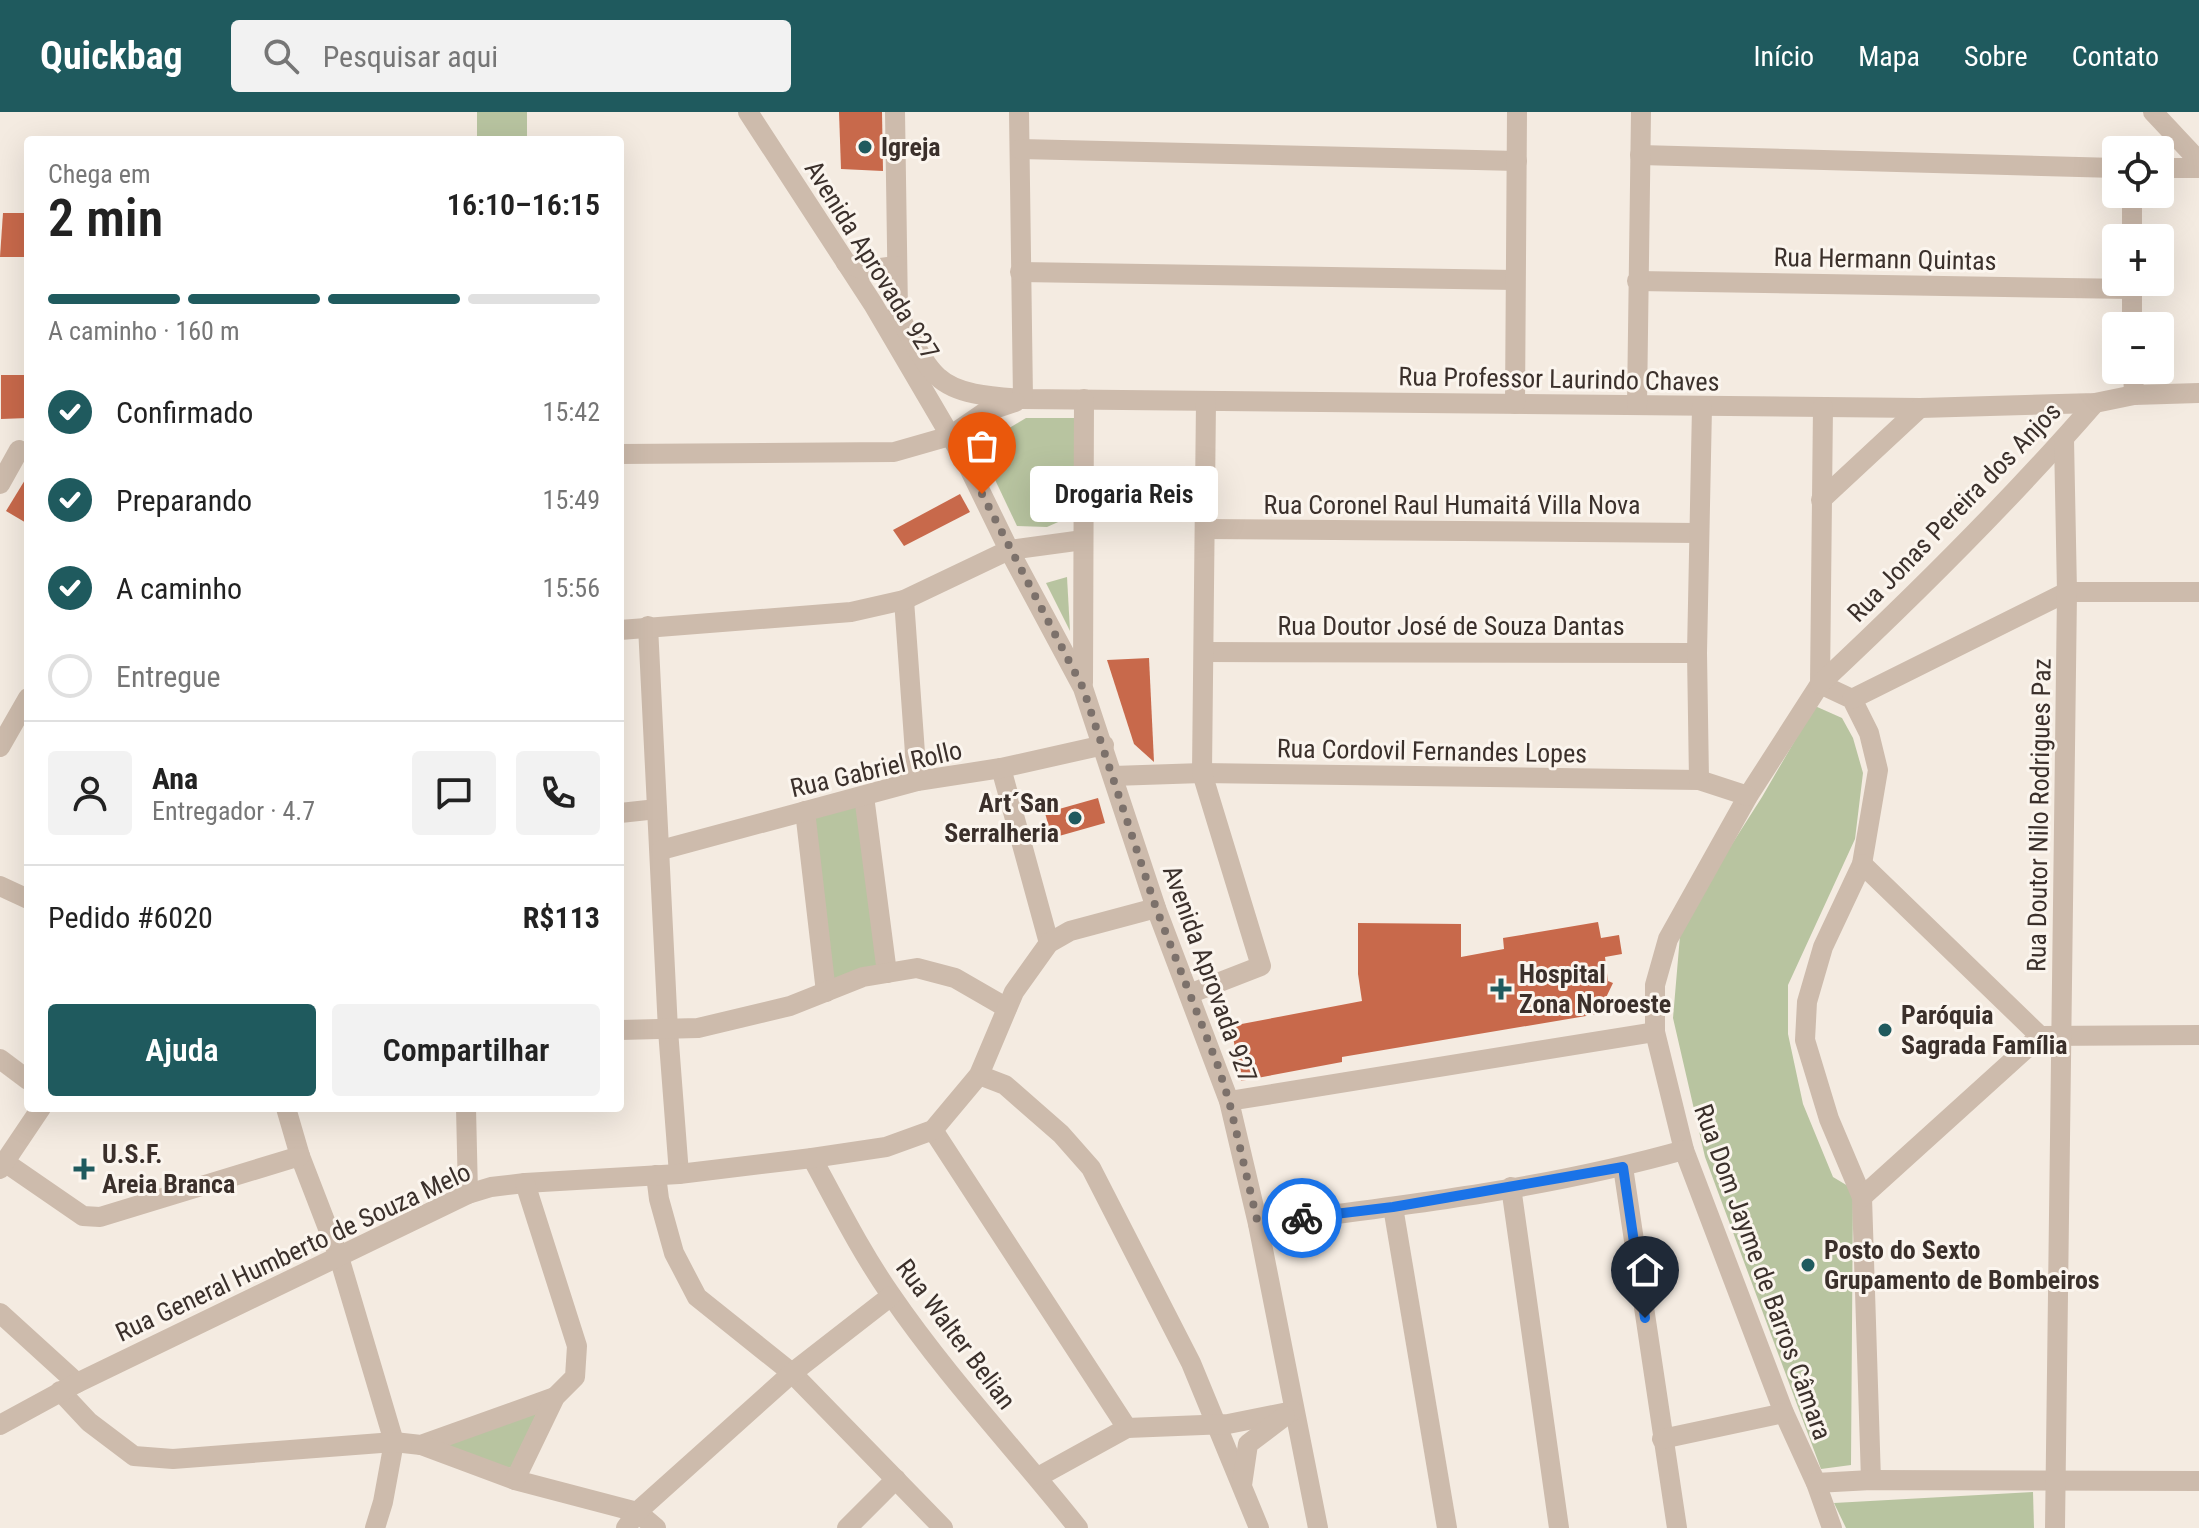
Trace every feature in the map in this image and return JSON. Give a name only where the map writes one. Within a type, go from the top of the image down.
[{"type":"street","name":"Avenida Aprovada 927","points":[[748,112],[846,263],[968,466],[1083,688],[1156,908],[1229,1101],[1258,1224],[1292,1411],[1318,1528]]},
{"type":"street","points":[[895,112],[898,312],[938,378],[983,395],[1023,399]]},
{"type":"street","points":[[1019,112],[1023,399]]},
{"type":"street","points":[[1515,404],[1517,112]]},
{"type":"street","points":[[1637,405],[1641,112]]},
{"type":"street","points":[[2153,112],[2199,161]]},
{"type":"street","points":[[1020,149],[1517,161]]},
{"type":"street","points":[[1640,155],[2102,168]]},
{"type":"street","points":[[2174,168],[2199,168]]},
{"type":"street","points":[[846,263],[865,270],[896,266]]},
{"type":"street","points":[[1020,272],[1515,280]]},
{"type":"street","name":"Rua Hermann Quintas","points":[[1637,281],[2102,285]]},
{"type":"street","points":[[2134,384],[2134,395]]},
{"type":"street","name":"Rua Jonas Pereira dos Anjos","points":[[1748,796],[1820,684],[2064,439],[2095,403],[2134,395],[2199,393]]},
{"type":"street","points":[[624,454],[894,452],[950,436],[985,412],[1023,399]]},
{"type":"street","name":"Rua Professor Laurindo Chaves","points":[[1023,399],[1920,408],[2095,403]]},
{"type":"street","points":[[1083,688],[1084,399]]},
{"type":"street","points":[[1189,994],[1261,966],[1202,773],[1206,401]]},
{"type":"street","points":[[1699,780],[1697,653],[1702,407]]},
{"type":"street","points":[[1823,407],[1820,684],[1852,699],[1869,733],[1878,770],[1862,864],[1823,947],[1807,1002],[1805,1040],[1829,1119],[1862,1197],[1871,1480]]},
{"type":"street","points":[[1821,500],[1920,408]]},
{"type":"street","name":"Rua Doutor Nilo Rodrigues Paz","points":[[2055,1528],[2067,592],[2064,439]]},
{"type":"street","points":[[0,484],[16,450]]},
{"type":"street","name":"Rua Coronel Raul Humaitá Villa Nova","points":[[1205,529],[1698,533]]},
{"type":"street","points":[[624,629],[851,612],[904,600],[1009,550],[1083,540]]},
{"type":"street","points":[[1852,699],[2067,592],[2199,592]]},
{"type":"street","points":[[904,600],[917,781]]},
{"type":"street","points":[[648,626],[668,1030],[679,1174]]},
{"type":"street","name":"Rua Doutor José de Souza Dantas","points":[[1204,652],[1697,653]]},
{"type":"street","points":[[0,747],[24,711]]},
{"type":"street","name":"Rua Gabriel Rollo","points":[[661,850],[917,781],[1001,768],[1104,745]]},
{"type":"street","points":[[1001,768],[1049,943]]},
{"type":"street","name":"Rua Cordovil Fernandes Lopes","points":[[1113,776],[1202,773],[1699,780],[1748,796]]},
{"type":"street","points":[[864,796],[887,973]]},
{"type":"street","name":"Rua Dom Jayme de Barros Câmara","points":[[1748,796],[1668,939],[1655,985],[1655,1032],[1684,1150],[1784,1413],[1816,1483],[1832,1528]]},
{"type":"street","points":[[624,813],[657,809]]},
{"type":"street","points":[[805,811],[826,992]]},
{"type":"street","points":[[1862,864],[2040,1036]]},
{"type":"street","points":[[0,886],[24,897]]},
{"type":"street","points":[[1127,1428],[933,1130],[979,1075],[1014,992],[1049,943],[1070,931],[1156,908]]},
{"type":"street","points":[[624,1030],[668,1030],[714,1024],[790,1006],[863,977],[917,968],[955,978],[1007,1008]]},
{"type":"street","points":[[1229,1101],[1655,1032]]},
{"type":"street","points":[[1862,1197],[2040,1036],[2199,1035]]},
{"type":"street","points":[[0,1059],[24,1077]]},
{"type":"street","points":[[979,1075],[1005,1085],[1061,1134],[1091,1168],[1191,1363],[1259,1528]]},
{"type":"street","points":[[38,1112],[3,1166],[83,1216],[100,1217],[300,1156]]},
{"type":"street","points":[[287,1112],[300,1156],[339,1257],[394,1442],[375,1528]]},
{"type":"street","points":[[466,1112],[468,1194]]},
{"type":"street","name":"Rua General Humberto de Souza Melo","points":[[0,1425],[69,1387],[468,1194],[491,1187],[525,1183],[679,1174],[812,1158],[886,1147],[933,1130]]},
{"type":"street","points":[[1258,1224],[1393,1207],[1511,1187],[1623,1167],[1684,1150]]},
{"type":"street","name":"Rua Walter Belian","points":[[812,1158],[855,1238],[891,1296],[967,1395],[1078,1528]]},
{"type":"street","points":[[1623,1167],[1677,1528]]},
{"type":"street","points":[[656,1175],[659,1199],[674,1253],[697,1297],[792,1373],[943,1528]]},
{"type":"street","points":[[515,1480],[555,1397],[575,1377],[577,1346],[525,1183]]},
{"type":"street","points":[[1511,1187],[1559,1528]]},
{"type":"street","points":[[1393,1207],[1447,1528]]},
{"type":"street","points":[[632,1520],[792,1373],[891,1296]]},
{"type":"street","points":[[0,1313],[69,1387],[89,1422],[134,1456],[173,1459],[394,1442],[421,1445],[656,1528]]},
{"type":"street","points":[[421,1445],[555,1397]]},
{"type":"street","points":[[1038,1477],[1127,1428],[1228,1424],[1292,1411]]},
{"type":"street","points":[[1242,1488],[1248,1444],[1292,1411]]},
{"type":"street","points":[[1662,1439],[1784,1413]]},
{"type":"street","points":[[847,1528],[896,1479]]},
{"type":"street","points":[[1820,1528],[1816,1483],[1871,1480],[2199,1481]]},
{"type":"green space","points":[[477,112],[527,112],[527,136],[477,136]]},
{"type":"green space","points":[[1026,418],[1078,418],[1076,514],[1047,527],[1017,526],[979,446]]},
{"type":"green space","points":[[1067,577],[1070,631],[1046,583]]},
{"type":"green space","points":[[1815,706],[1842,718],[1853,738],[1863,773],[1855,839],[1788,985],[1788,1034],[1803,1104],[1833,1177],[1853,1189],[1851,1465],[1821,1469],[1705,1157],[1673,1018],[1681,924],[1762,797]]},
{"type":"green space","points":[[861,800],[882,970],[826,992],[812,810]]},
{"type":"green space","points":[[537,1413],[511,1467],[507,1469],[444,1450],[444,1441]]},
{"type":"green space","points":[[2033,1492],[2034,1528],[1846,1528],[1834,1503]]},
{"type":"building","name":"Igreja","points":[[839,112],[882,112],[883,171],[841,169]]},
{"type":"building","points":[[3,213],[24,213],[24,257],[0,257]]},
{"type":"building","points":[[1,375],[24,375],[24,418],[1,419]]},
{"type":"building","points":[[24,482],[24,522],[6,511]]},
{"type":"building","points":[[960,494],[970,512],[904,546],[893,530]]},
{"type":"building","points":[[1149,658],[1154,762],[1134,744],[1107,660]]},
{"type":"building","name":"Art´San Serralheria","points":[[1098,798],[1105,823],[1052,838],[1045,813]]},
{"type":"building","points":[[1598,922],[1601,938],[1619,935],[1622,954],[1605,957],[1608,981],[1613,983],[1598,1014],[1342,1057],[1342,1062],[1241,1081],[1231,1026],[1362,1001],[1358,974],[1358,923],[1461,924],[1461,957],[1504,949],[1503,938]]},
{"type":"way so far","points":[[982,494],[1083,688],[1156,908],[1218,1066],[1258,1224],[1302,1218]]},
{"type":"place","name":"Igreja","points":[[865,147]]},
{"type":"place","name":"Drogaria Reis","points":[[982,494]]},
{"type":"place","name":"Art´San Serralheria","points":[[1075,818]]},
{"type":"place","name":"Hospital Zona Noroeste","points":[[1501,989]]},
{"type":"place","name":"Paróquia Sagrada Família","points":[[1885,1030]]},
{"type":"place","name":"U.S.F. Areia Branca","points":[[84,1169]]},
{"type":"place","name":"Posto do Sexto Grupamento de Bombeiros","points":[[1808,1265]]},
{"type":"route","points":[[1302,1218],[1393,1207],[1623,1167],[1645,1318]]}]
